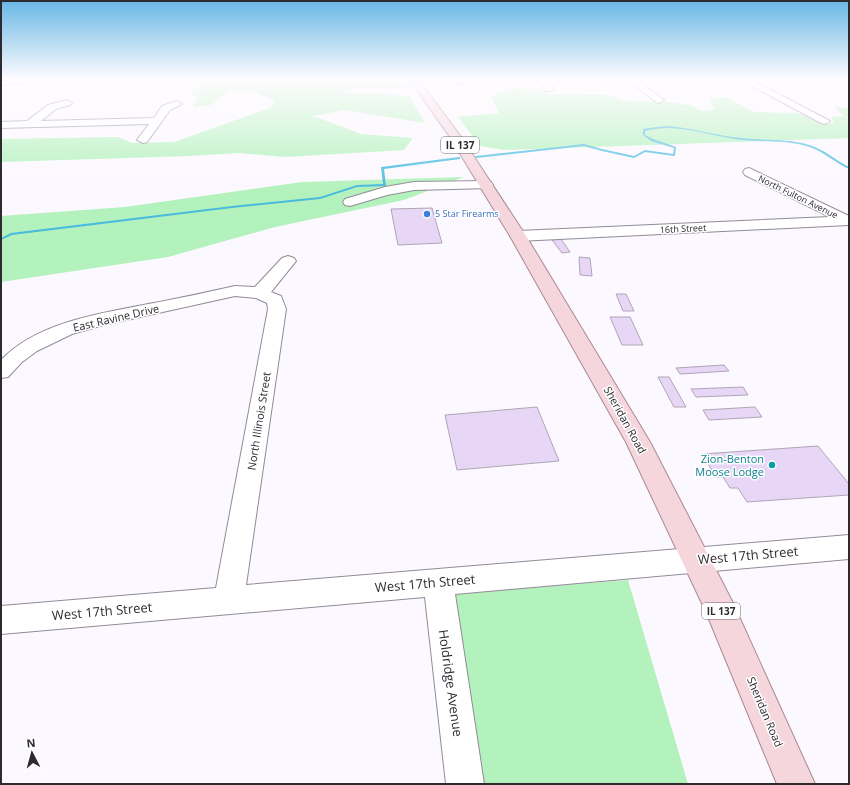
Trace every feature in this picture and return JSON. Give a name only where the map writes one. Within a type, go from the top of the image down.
[{"type":"main road","name":"Sheridan Road","points":[[440,116],[455,137],[518,236],[638,442],[721,611],[796,784]]},
{"type":"street","points":[[30,124],[41,116]]},
{"type":"street","points":[[143,140],[161,116]]},
{"type":"street","points":[[813,116],[825,122]]},
{"type":"street","points":[[1,125],[157,121]]},
{"type":"street","name":"North Fulton Avenue","points":[[748,172],[849,221]]},
{"type":"street","points":[[350,202],[385,191],[414,186],[486,185]]},
{"type":"street","name":"16th Street","points":[[518,236],[849,221]]},
{"type":"street","points":[[259,293],[272,281],[288,261]]},
{"type":"street","name":"North Illinois Street","points":[[219,295],[235,292],[259,293],[275,300],[277,309],[229,600]]},
{"type":"street","name":"East Ravine Drive","points":[[1,372],[16,357],[32,346],[68,329],[88,323],[219,295]]},
{"type":"street","name":"West 17th Street","points":[[1,620],[849,547]]},
{"type":"street","name":"Holdridge Avenue","points":[[438,582],[465,784]]},
{"type":"green space","points":[[248,116],[315,116],[313,116],[361,134],[413,138],[404,150],[286,157],[240,153],[1,162],[1,139],[118,137],[132,143],[174,142]]},
{"type":"green space","points":[[380,116],[421,116],[425,123]]},
{"type":"green space","points":[[472,116],[804,116],[823,124],[834,123],[831,117],[849,116],[849,138],[505,150],[480,146],[458,117]]},
{"type":"green space","points":[[464,177],[404,200],[275,227],[168,257],[1,282],[1,216],[125,207],[302,182]]},
{"type":"green space","points":[[628,580],[688,784],[481,784],[454,593]]},
{"type":"building","points":[[432,208],[442,243],[398,245],[391,209]]},
{"type":"building","points":[[561,239],[570,252],[562,253],[552,240]]},
{"type":"building","points":[[579,257],[590,258],[592,276],[580,275]]},
{"type":"building","points":[[616,294],[626,294],[634,311],[623,311]]},
{"type":"building","points":[[610,317],[630,317],[643,345],[622,345]]},
{"type":"building","points":[[724,365],[729,371],[680,374],[676,368]]},
{"type":"building","points":[[658,377],[669,377],[686,407],[674,407]]},
{"type":"building","points":[[743,387],[748,395],[696,397],[691,389]]},
{"type":"building","points":[[537,407],[559,461],[457,470],[445,415]]},
{"type":"building","points":[[755,407],[762,417],[709,420],[703,410]]},
{"type":"building","name":"Zion-Benton Moose Lodge","points":[[818,446],[849,484],[849,495],[747,502],[738,488],[730,488],[723,477],[716,477],[702,454]]},
{"type":"waterway","points":[[476,157],[584,145],[634,157],[645,151],[674,155],[675,148],[652,140],[644,135],[644,130],[668,127],[740,139],[799,143],[813,147],[849,168]]},
{"type":"waterway","points":[[1,239],[11,234],[232,207],[320,198],[357,186],[385,185],[382,168],[459,158]]},
{"type":"place","name":"5 Star Firearms","points":[[427,214]]},
{"type":"place","name":"Zion-Benton Moose Lodge","points":[[772,465]]}]
